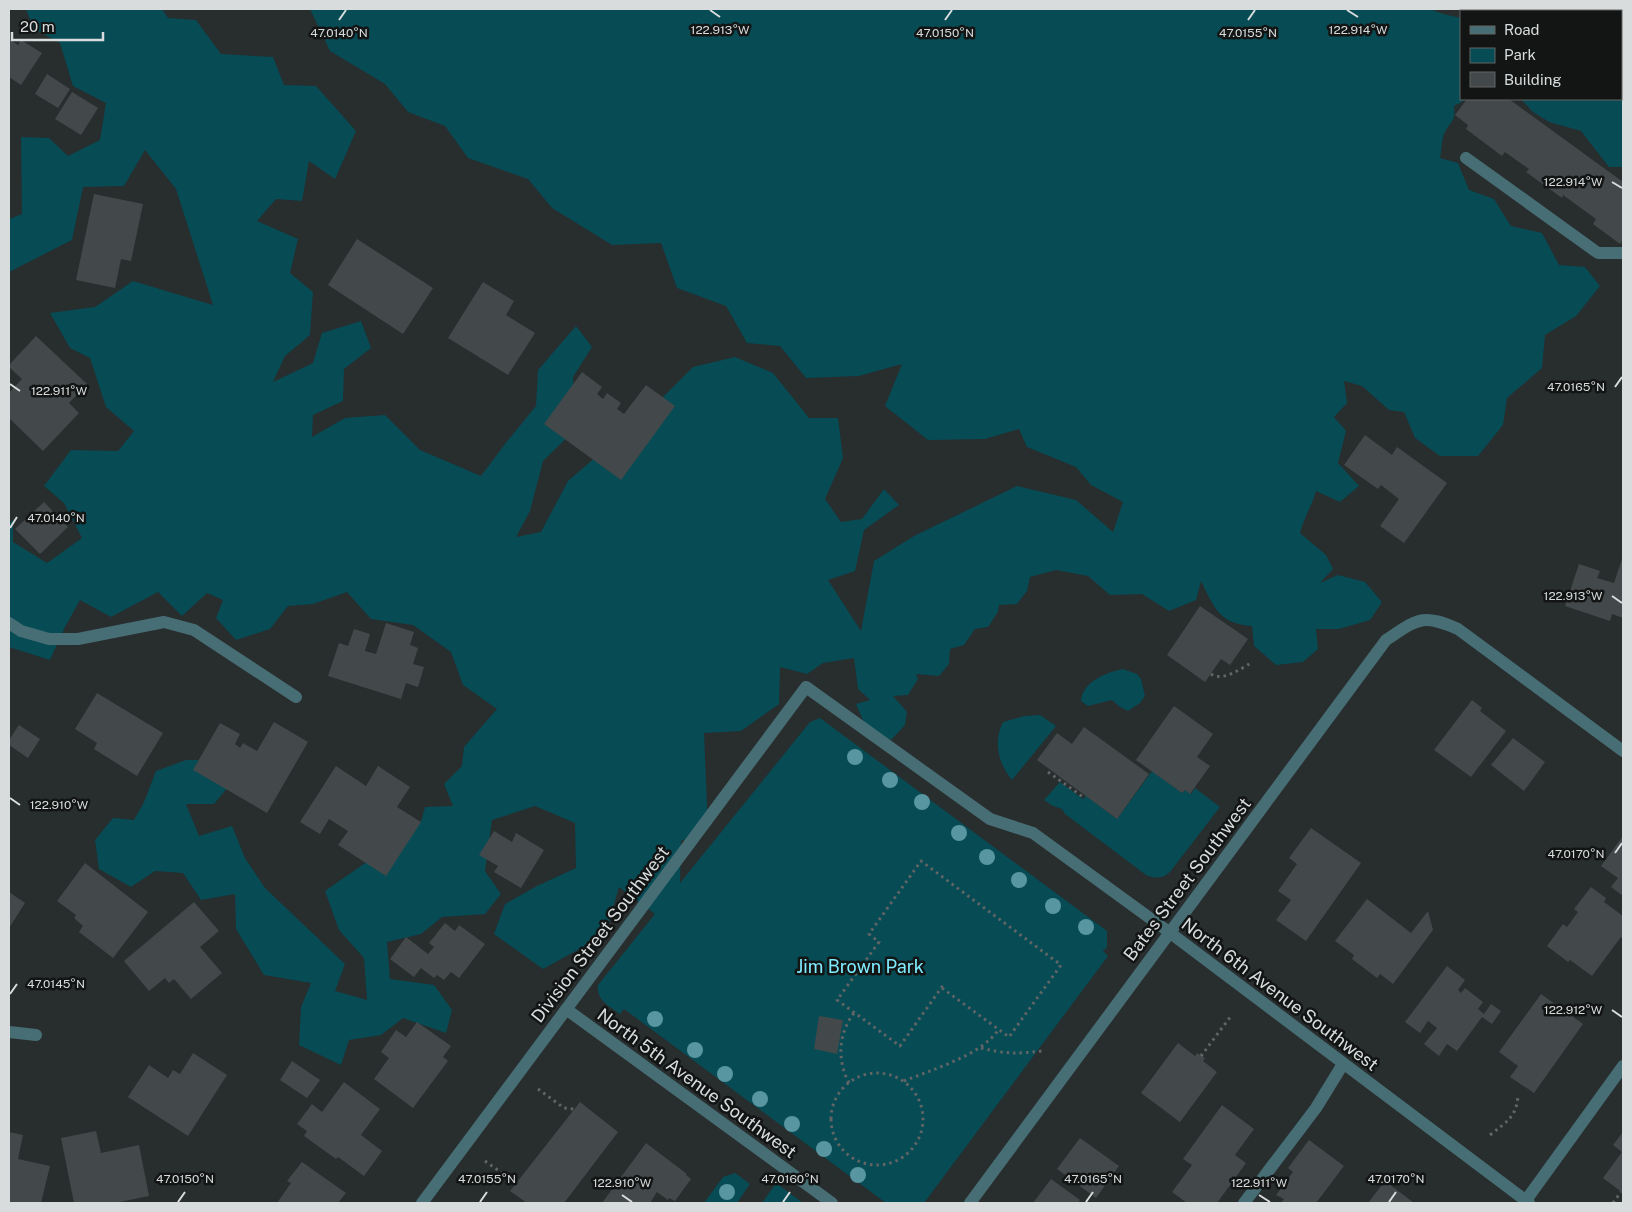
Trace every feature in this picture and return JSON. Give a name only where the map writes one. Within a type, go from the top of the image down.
[{"type":"street","points":[[1466,158],[1598,253],[1623,253]]},
{"type":"street","name":"Bates Street Southwest","points":[[970,1203],[1386,640],[1414,621],[1429,618],[1458,629],[1623,751]]},
{"type":"street","points":[[9,623],[21,631],[49,639],[78,639],[164,622],[194,630],[296,697]]},
{"type":"street","name":"North 6th Avenue Southwest","points":[[806,687],[990,819],[1033,833],[1169,932],[1526,1202]]},
{"type":"street","name":"Division Street Southwest","points":[[422,1203],[806,687]]},
{"type":"street","name":"North 5th Avenue Southwest","points":[[566,1008],[832,1203]]},
{"type":"street","points":[[9,1032],[36,1035]]},
{"type":"street","points":[[1244,1203],[1316,1108],[1343,1064]]},
{"type":"street","points":[[1526,1202],[1623,1066]]},
{"type":"path","points":[[1211,674],[1216,677],[1222,677],[1251,663]]},
{"type":"path","points":[[1048,772],[1083,797],[1084,795]]},
{"type":"path","points":[[921,861],[1061,965],[1009,1038],[943,986],[900,1046],[854,1013],[837,1000],[880,942],[868,934],[921,861]]},
{"type":"path","points":[[850,1083],[844,1074],[840,1055],[842,1035],[847,1022],[854,1013]]},
{"type":"path","points":[[1201,1056],[1231,1016]]},
{"type":"path","points":[[903,1081],[980,1048],[998,1030]]},
{"type":"path","points":[[980,1048],[1017,1054],[1042,1051]]},
{"type":"path","points":[[883,1073],[903,1081],[910,1086],[919,1098],[923,1112],[922,1127],[917,1142],[908,1153],[894,1161],[880,1165],[865,1163],[851,1156],[840,1146],[833,1132],[834,1102],[842,1089],[853,1079],[868,1074],[883,1073]]},
{"type":"path","points":[[538,1089],[564,1108],[574,1109]]},
{"type":"path","points":[[1490,1135],[1511,1118],[1516,1110],[1518,1096]]},
{"type":"path","points":[[485,1161],[516,1184]]},
{"type":"path","points":[[1613,1203],[1621,1192]]},
{"type":"green space","name":"Jim Brown Park","points":[[26,9],[162,9],[168,18],[196,20],[221,54],[273,57],[284,85],[316,86],[356,131],[335,179],[309,161],[302,201],[276,199],[257,221],[298,239],[290,273],[313,292],[310,335],[285,356],[273,382],[313,363],[322,333],[361,321],[371,348],[344,369],[343,401],[313,415],[312,437],[345,418],[385,415],[420,450],[481,476],[536,406],[538,370],[576,326],[592,347],[573,377],[576,429],[543,461],[530,511],[516,537],[541,532],[568,481],[649,411],[693,367],[735,357],[773,373],[809,418],[838,418],[843,458],[825,499],[841,522],[862,519],[884,489],[899,505],[864,530],[855,571],[828,580],[861,631],[874,561],[914,536],[1017,486],[1076,500],[1113,532],[1123,502],[1091,485],[1076,467],[1027,447],[1019,429],[985,439],[928,440],[885,406],[902,364],[859,376],[806,378],[780,346],[747,343],[726,306],[677,288],[661,243],[612,245],[552,208],[528,179],[468,158],[445,126],[408,112],[385,84],[330,51],[310,9],[1430,9],[1460,18],[1460,100],[1465,100],[1454,106],[1454,118],[1444,135],[1440,158],[1458,163],[1469,190],[1494,199],[1511,226],[1542,233],[1559,265],[1585,267],[1600,286],[1576,316],[1545,335],[1542,368],[1507,398],[1503,425],[1478,456],[1440,456],[1415,438],[1404,412],[1389,410],[1362,386],[1344,381],[1347,403],[1334,417],[1346,431],[1338,463],[1359,486],[1340,502],[1316,491],[1300,533],[1326,555],[1333,569],[1320,583],[1338,575],[1365,582],[1382,602],[1370,620],[1339,629],[1316,629],[1318,649],[1303,662],[1276,665],[1254,646],[1252,626],[1241,625],[1225,618],[1214,606],[1201,581],[1196,600],[1169,611],[1142,594],[1110,595],[1088,576],[1056,570],[1030,577],[1027,591],[1017,604],[999,605],[998,612],[988,627],[975,629],[964,645],[950,649],[949,664],[939,676],[916,674],[918,679],[908,695],[893,696],[907,712],[905,725],[891,740],[866,727],[856,704],[870,700],[858,689],[854,658],[823,663],[807,674],[780,667],[779,704],[741,731],[704,733],[708,829],[681,841],[680,883],[810,722],[820,718],[1107,931],[1107,947],[1103,951],[1108,956],[924,1203],[886,1203],[624,1009],[620,1014],[601,999],[598,985],[655,914],[619,887],[605,935],[543,969],[494,934],[505,904],[537,886],[576,868],[575,823],[535,806],[492,820],[485,871],[501,894],[485,914],[442,917],[421,934],[387,942],[390,979],[434,985],[452,1010],[446,1033],[403,1018],[381,1035],[349,1040],[341,1065],[299,1045],[301,1007],[311,983],[264,975],[236,929],[235,894],[201,900],[183,873],[155,871],[131,887],[99,869],[95,840],[113,818],[134,820],[144,802],[156,771],[186,760],[199,760],[228,787],[214,804],[186,804],[199,836],[232,826],[245,858],[265,888],[345,964],[335,991],[367,1000],[364,958],[339,930],[325,891],[365,863],[374,849],[421,822],[425,807],[453,806],[444,784],[462,766],[464,747],[497,709],[463,685],[451,652],[413,625],[371,619],[347,592],[313,604],[288,606],[270,629],[236,640],[216,618],[223,600],[207,593],[182,616],[158,592],[111,617],[80,600],[50,660],[9,647],[9,523],[13,520],[13,542],[47,563],[82,538],[64,503],[44,486],[71,450],[118,451],[134,431],[106,407],[90,358],[70,348],[50,313],[95,307],[133,281],[213,305],[176,189],[145,150],[124,186],[83,187],[72,240],[9,272],[9,219],[22,214],[21,137],[49,138],[68,156],[100,140],[106,103],[73,86],[60,43],[33,28]]},
{"type":"green space","points":[[1622,92],[1623,167],[1609,167],[1581,131],[1549,122],[1533,112],[1522,100],[1622,100]]},
{"type":"green space","points":[[1123,669],[1137,674],[1141,679],[1145,696],[1140,703],[1128,711],[1112,700],[1088,706],[1081,701],[1082,694],[1086,688],[1096,679]]},
{"type":"green space","points":[[1040,715],[1056,726],[1012,780],[1003,767],[998,752],[998,737],[1003,722],[1024,716]]},
{"type":"green space","points":[[1152,771],[1182,793],[1185,790],[1191,794],[1195,788],[1220,807],[1170,872],[1162,877],[1156,878],[1146,875],[1065,814],[1062,809],[1044,800],[1060,782],[1083,799],[1086,796],[1117,819]]},
{"type":"green space","points":[[735,1173],[750,1184],[737,1203],[704,1203],[723,1177]]},
{"type":"green space","points":[[776,1183],[803,1203],[762,1203]]},
{"type":"building","points":[[1623,9],[1623,44],[1622,10],[1568,10]]},
{"type":"building","points":[[9,39],[18,45],[21,40],[42,53],[21,85],[9,77]]},
{"type":"building","points":[[47,74],[70,89],[58,108],[35,94]]},
{"type":"building","points":[[72,92],[98,108],[81,135],[55,119]]},
{"type":"building","points":[[1466,100],[1510,100],[1623,182],[1623,239],[1620,244],[1593,224],[1596,219],[1563,195],[1562,198],[1526,172],[1529,169],[1505,152],[1502,156],[1466,129],[1468,125],[1455,115]]},
{"type":"building","points":[[94,194],[143,204],[131,261],[121,259],[115,288],[76,280]]},
{"type":"building","points":[[357,239],[433,288],[403,334],[328,285]]},
{"type":"building","points":[[483,282],[514,301],[506,315],[535,333],[508,375],[448,338]]},
{"type":"building","points":[[36,336],[87,384],[69,403],[79,413],[43,451],[9,418],[9,393],[22,379],[9,365]]},
{"type":"building","points":[[582,372],[602,387],[597,394],[603,399],[607,393],[621,403],[617,409],[624,414],[646,385],[675,406],[621,480],[544,424]]},
{"type":"building","points":[[1365,435],[1392,455],[1397,447],[1447,483],[1404,543],[1380,526],[1399,499],[1381,485],[1378,489],[1344,465]]},
{"type":"building","points":[[44,502],[68,527],[40,554],[15,529]]},
{"type":"building","points":[[1623,556],[1623,618],[1612,614],[1610,621],[1565,606],[1579,564],[1600,571],[1597,578],[1614,583]]},
{"type":"building","points":[[1200,606],[1248,639],[1230,665],[1221,659],[1205,682],[1167,655]]},
{"type":"building","points":[[386,623],[414,632],[410,645],[418,648],[413,664],[424,667],[418,687],[406,683],[401,699],[328,676],[339,643],[348,646],[354,629],[370,634],[365,651],[376,654]]},
{"type":"building","points":[[97,693],[163,733],[137,776],[94,749],[97,743],[75,729]]},
{"type":"building","points":[[1472,700],[1482,708],[1480,711],[1506,731],[1471,777],[1434,750]]},
{"type":"building","points":[[1174,706],[1213,734],[1197,757],[1210,766],[1190,794],[1185,790],[1182,793],[1136,760]]},
{"type":"building","points":[[274,722],[308,742],[267,813],[193,770],[220,723],[240,734],[235,744],[240,748],[243,743],[257,751]]},
{"type":"building","points":[[19,725],[40,739],[28,758],[9,745],[9,740]]},
{"type":"building","points":[[1084,727],[1149,774],[1117,819],[1037,760],[1057,733],[1072,744]]},
{"type":"building","points":[[1513,738],[1545,762],[1524,791],[1491,765]]},
{"type":"building","points":[[336,766],[366,786],[378,766],[410,787],[397,807],[421,822],[386,876],[338,845],[348,831],[329,819],[320,834],[300,822]]},
{"type":"building","points":[[1311,828],[1361,863],[1306,941],[1276,920],[1291,900],[1278,891],[1297,864],[1289,858]]},
{"type":"building","points":[[494,831],[512,842],[516,833],[544,850],[521,888],[494,872],[498,866],[479,855]]},
{"type":"building","points":[[1623,836],[1623,896],[1611,887],[1618,878],[1601,866]]},
{"type":"building","points":[[85,863],[148,912],[113,958],[79,932],[83,926],[74,918],[76,915],[57,901]]},
{"type":"building","points":[[1591,887],[1606,898],[1604,902],[1623,916],[1623,939],[1621,937],[1592,976],[1570,960],[1568,962],[1547,946],[1563,924],[1567,927],[1578,912],[1574,909]]},
{"type":"building","points":[[9,892],[25,903],[9,928]]},
{"type":"building","points":[[1367,899],[1411,933],[1428,911],[1433,930],[1393,984],[1380,974],[1377,978],[1352,959],[1354,955],[1335,941]]},
{"type":"building","points":[[194,902],[219,931],[200,947],[222,973],[191,999],[174,979],[169,983],[165,978],[149,991],[124,961]]},
{"type":"building","points":[[445,923],[455,931],[459,925],[485,944],[459,978],[451,972],[444,980],[437,975],[434,978],[421,968],[414,977],[390,959],[406,937],[428,954],[434,947],[429,943]]},
{"type":"building","points":[[1447,966],[1465,980],[1458,990],[1461,993],[1465,988],[1483,1002],[1478,1009],[1484,1014],[1491,1004],[1501,1011],[1492,1024],[1482,1017],[1457,1051],[1447,1044],[1439,1056],[1424,1044],[1437,1028],[1428,1021],[1420,1033],[1405,1022]]},
{"type":"building","points":[[1541,994],[1583,1024],[1534,1093],[1510,1077],[1518,1066],[1499,1052]]},
{"type":"building","points":[[819,1016],[843,1020],[837,1054],[814,1049]]},
{"type":"building","points":[[417,1022],[451,1046],[443,1057],[448,1061],[413,1108],[374,1079],[389,1058],[381,1052],[396,1030],[406,1037]]},
{"type":"building","points":[[1178,1043],[1195,1056],[1197,1053],[1205,1058],[1203,1061],[1217,1072],[1180,1122],[1141,1093]]},
{"type":"building","points":[[193,1053],[227,1075],[188,1136],[128,1097],[149,1065],[168,1078],[173,1070],[180,1074]]},
{"type":"building","points":[[292,1061],[320,1080],[307,1098],[280,1080]]},
{"type":"building","points":[[344,1082],[380,1109],[361,1135],[382,1151],[364,1176],[304,1136],[307,1131],[297,1124],[312,1104],[322,1112]]},
{"type":"building","points":[[580,1102],[618,1132],[564,1203],[527,1203],[510,1191]]},
{"type":"building","points":[[1222,1105],[1254,1129],[1235,1155],[1246,1163],[1217,1203],[1187,1203],[1172,1192],[1192,1165],[1183,1159]]},
{"type":"building","points":[[96,1131],[101,1153],[139,1145],[149,1196],[115,1203],[74,1203],[61,1138]]},
{"type":"building","points":[[9,1132],[23,1135],[18,1159],[50,1166],[41,1203],[9,1203]]},
{"type":"building","points":[[1623,1132],[1623,1193],[1603,1178],[1622,1152],[1613,1145]]},
{"type":"building","points":[[1080,1138],[1119,1166],[1096,1198],[1057,1169]]},
{"type":"building","points":[[1309,1140],[1344,1166],[1316,1203],[1281,1203],[1284,1199],[1276,1195],[1293,1172],[1288,1168]]},
{"type":"building","points":[[646,1143],[691,1179],[675,1201],[669,1198],[668,1200],[657,1192],[650,1203],[602,1203]]},
{"type":"building","points":[[302,1162],[346,1193],[338,1203],[277,1203],[291,1183],[287,1181]]},
{"type":"building","points":[[1051,1179],[1080,1200],[1078,1203],[1033,1203]]},
{"type":"building","points":[[1385,1181],[1401,1193],[1414,1203],[1368,1203]]}]
